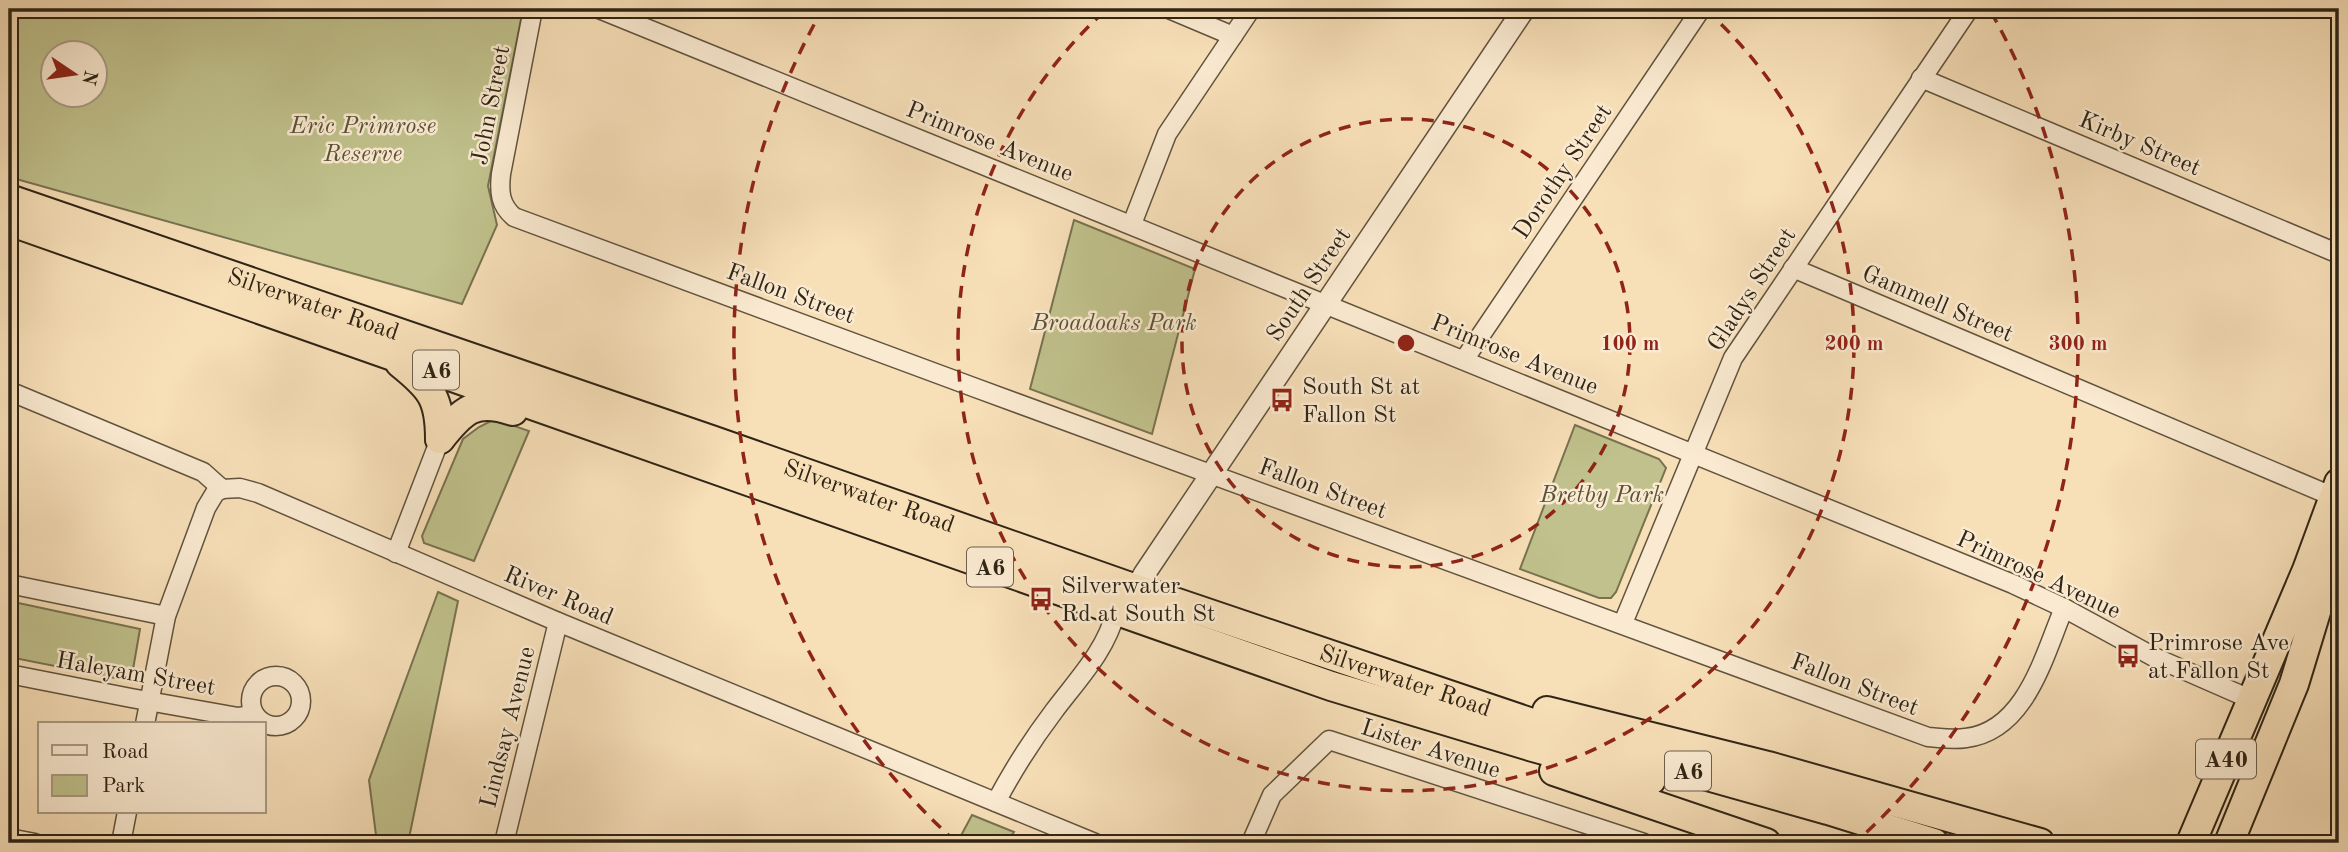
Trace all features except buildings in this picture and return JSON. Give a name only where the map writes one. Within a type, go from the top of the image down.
[{"type":"highway","name":"Silverwater Road","points":[[9,199],[1136,589],[1594,744],[1934,843]]},
{"type":"highway","name":"Silverwater Road","points":[[9,221],[1361,696],[1869,843]]},
{"type":"highway","points":[[387,352],[430,391],[440,415],[440,439]]},
{"type":"highway","points":[[440,439],[466,411],[479,405],[492,405],[631,450],[642,451],[648,447]]},
{"type":"highway","name":"A40","points":[[2201,835],[2250,699],[2307,570],[2336,490]]},
{"type":"highway","points":[[2231,843],[2294,684],[2337,546]]},
{"type":"highway","name":"A40","points":[[2201,835],[2337,546]]},
{"type":"highway","points":[[1444,693],[1533,707],[1675,742],[2040,843]]},
{"type":"highway","points":[[1361,696],[1388,715],[1766,843]]},
{"type":"highway","points":[[2178,843],[2201,835]]},
{"type":"street","name":"John Street","points":[[505,210],[499,190],[500,174],[533,9]]},
{"type":"street","name":"Primrose Avenue","points":[[599,9],[2013,584],[2064,608],[2154,657],[2250,699]]},
{"type":"street","points":[[1168,9],[1233,36]]},
{"type":"street","points":[[1132,224],[1167,134],[1251,9]]},
{"type":"street","name":"South Street","points":[[1136,589],[1144,573],[1213,475],[1524,9]]},
{"type":"street","name":"Dorothy Street","points":[[1464,360],[1701,9]]},
{"type":"street","name":"Gladys Street","points":[[1623,623],[1733,358],[1969,9]]},
{"type":"street","name":"Kirby Street","points":[[1922,78],[2339,254]]},
{"type":"street","name":"Fallon Street","points":[[505,210],[514,217],[1928,737],[1968,738],[1988,732],[2011,718],[2027,695],[2064,608]]},
{"type":"street","name":"Gammell Street","points":[[1793,268],[2336,490]]},
{"type":"street","name":"River Road","points":[[9,391],[203,472],[222,489],[231,487],[249,490],[558,622],[1095,843]]},
{"type":"street","points":[[396,553],[440,439]]},
{"type":"street","points":[[145,722],[166,616],[206,508],[215,493],[222,489]]},
{"type":"street","points":[[9,584],[166,616]]},
{"type":"street","points":[[996,802],[1020,759],[1054,710],[1090,667],[1113,625],[1116,611]]},
{"type":"street","name":"Lindsay Avenue","points":[[504,843],[558,622]]},
{"type":"street","name":"Haleyam Street","points":[[9,674],[238,717],[255,715]]},
{"type":"street","name":"Lister Avenue","points":[[1251,843],[1272,795],[1329,740],[1644,843]]},
{"type":"street","points":[[121,843],[127,814]]},
{"type":"street","points":[[9,838],[35,843]]},
{"type":"green space","name":"Eric Primrose Reserve","points":[[9,9],[523,9],[488,186],[497,225],[462,304],[9,177]]},
{"type":"green space","name":"Broadoaks Park","points":[[1074,220],[1195,269],[1152,434],[1030,389]]},
{"type":"green space","points":[[491,421],[529,431],[474,561],[424,543],[422,536],[463,439]]},
{"type":"green space","name":"Bretby Park","points":[[1575,425],[1659,459],[1666,468],[1616,592],[1611,598],[1599,598],[1520,569]]},
{"type":"green space","points":[[438,592],[458,601],[408,843],[377,843],[369,780]]},
{"type":"green space","points":[[9,601],[140,629],[131,681],[9,657]]},
{"type":"green space","points":[[972,815],[1014,832],[1006,843],[957,843]]},
{"type":"place","name":"South St at Fallon St","points":[[1282,400]]},
{"type":"place","name":"Silverwater Rd at South St","points":[[1041,599]]},
{"type":"place","name":"Primrose Ave at Fallon St","points":[[2128,656]]}]
